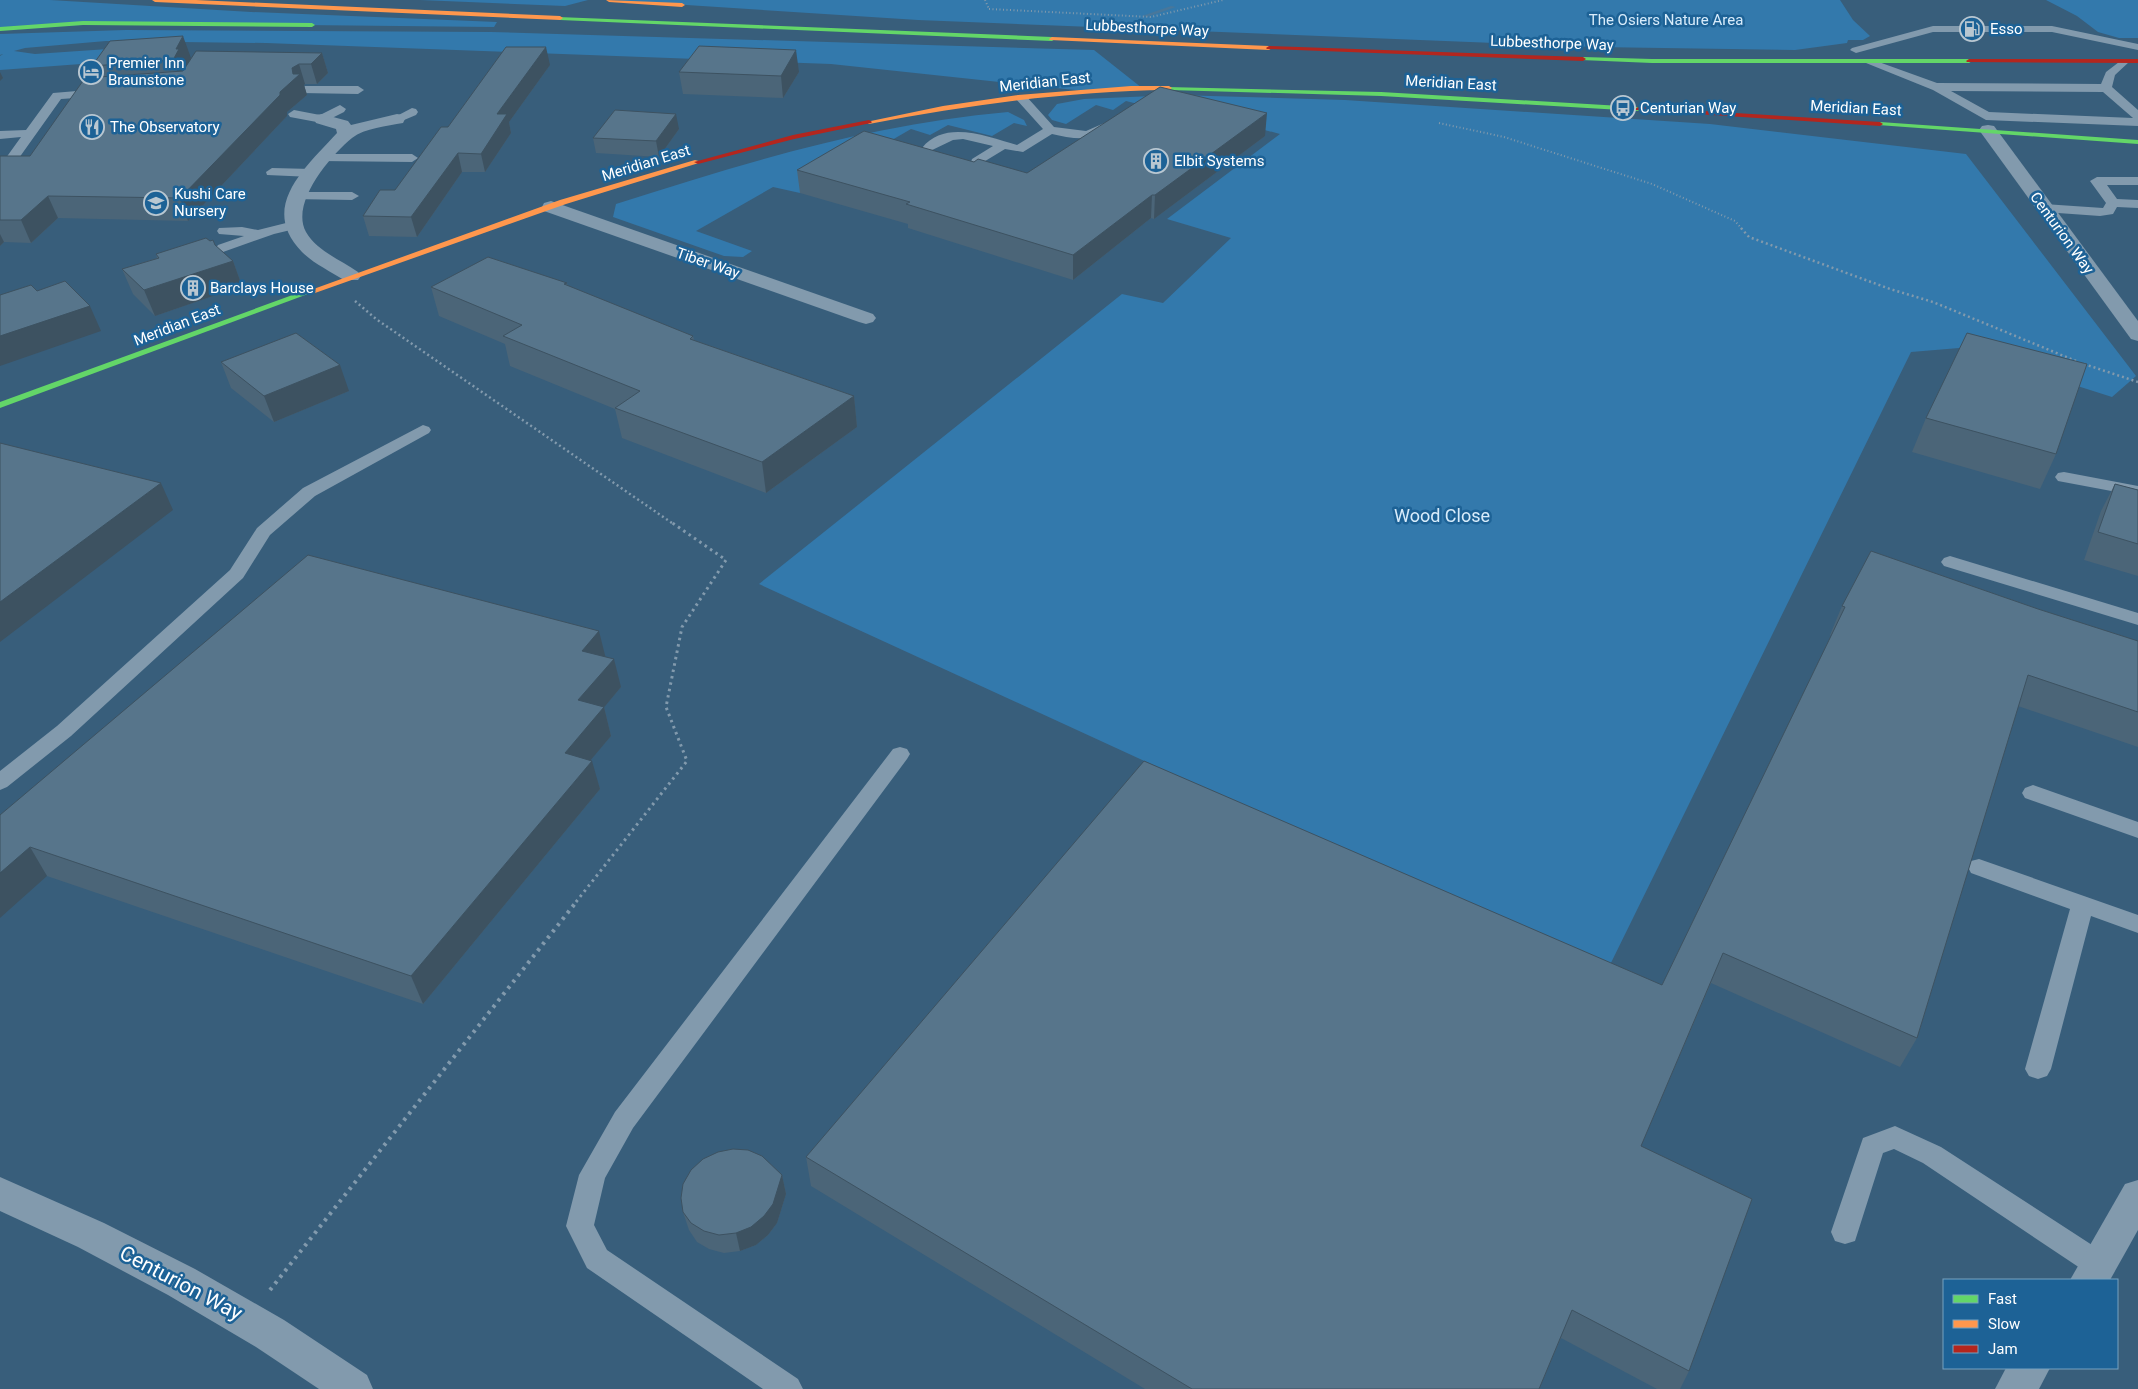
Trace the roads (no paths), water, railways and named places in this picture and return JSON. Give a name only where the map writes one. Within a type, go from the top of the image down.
[{"type":"main road","name":"Lubbesthorpe Way","points":[[155,0],[1261,48],[1642,61],[1872,63],[2138,61]]},
{"type":"main road","points":[[420,0],[484,3]]},
{"type":"main road","points":[[606,4],[699,6]]},
{"type":"main road","points":[[606,4],[755,14]]},
{"type":"main road","points":[[0,29],[83,24],[324,25]]},
{"type":"main road","points":[[494,27],[921,33]]},
{"type":"main road","points":[[2081,48],[2138,47]]},
{"type":"main road","points":[[1706,49],[2042,49]]},
{"type":"main road","name":"Meridian East","points":[[0,405],[86,376],[351,276],[551,207],[670,170],[775,143],[907,115],[1022,99],[1142,88],[1307,91],[1441,97],[1988,130],[2138,142]]},
{"type":"street","points":[[351,276],[310,249],[294,230],[292,207],[301,185],[346,134],[358,128],[404,115]]},
{"type":"street","points":[[322,119],[342,125],[346,130],[346,134]]},
{"type":"street","name":"Centurion Way","points":[[1988,130],[2138,335]]},
{"type":"street","name":"Tiber Way","points":[[551,207],[866,318]]},
{"type":"street","name":"Centurion Way","points":[[0,1193],[63,1221],[247,1318],[353,1389]]},
{"type":"street","points":[[2094,1273],[2138,1196]]},
{"type":"street","points":[[2015,1389],[2029,1369]]},
{"type":"lane","points":[[1856,50],[1933,29],[2052,29],[2138,47]]},
{"type":"lane","points":[[2106,88],[2110,74],[2123,62]]},
{"type":"lane","points":[[1872,63],[1936,87],[1986,116],[2138,122]]},
{"type":"lane","points":[[1936,87],[2106,88],[2138,116]]},
{"type":"lane","points":[[305,90],[358,90]]},
{"type":"lane","points":[[9,162],[57,96],[116,92]]},
{"type":"lane","points":[[1022,99],[1050,130],[1077,136],[1096,133],[1118,119]]},
{"type":"lane","points":[[294,114],[322,119],[340,109]]},
{"type":"lane","points":[[928,148],[950,136],[963,135],[1019,149],[1050,130]]},
{"type":"lane","points":[[0,135],[31,133]]},
{"type":"lane","points":[[976,162],[1003,145]]},
{"type":"lane","points":[[325,158],[412,158]]},
{"type":"lane","points":[[272,172],[312,173]]},
{"type":"lane","points":[[2112,203],[2097,181],[2138,181]]},
{"type":"lane","points":[[296,196],[352,196]]},
{"type":"lane","points":[[2044,208],[2100,212],[2108,211],[2112,203]]},
{"type":"lane","points":[[2112,203],[2138,204]]},
{"type":"lane","points":[[223,248],[258,235],[294,225]]},
{"type":"lane","points":[[224,231],[242,231],[258,235]]},
{"type":"lane","points":[[0,782],[64,731],[237,574],[263,532],[309,492],[423,430]]},
{"type":"lane","points":[[2064,477],[2138,491]]},
{"type":"lane","points":[[1950,562],[2138,619]]},
{"type":"lane","points":[[788,1389],[597,1259],[580,1226],[592,1176],[624,1120],[900,754]]},
{"type":"lane","points":[[2033,793],[2138,830]]},
{"type":"lane","points":[[1979,867],[2138,924]]},
{"type":"lane","points":[[2038,1069],[2083,904]]},
{"type":"lane","points":[[1845,1232],[1872,1146],[1895,1137],[1932,1155],[2094,1273]]},
{"type":"waterway","points":[[1145,16],[1173,7]]},
{"type":"place","name":"Esso","points":[[1972,29]]},
{"type":"place","name":"Premier Inn Braunstone","points":[[91,72]]},
{"type":"place","name":"Centurian Way","points":[[1623,108]]},
{"type":"place","name":"The Observatory","points":[[92,127]]},
{"type":"place","name":"Elbit Systems","points":[[1156,161]]},
{"type":"place","name":"Kushi Care Nursery","points":[[156,203]]},
{"type":"place","name":"Barclays House","points":[[193,288]]},
{"type":"park label","name":"The Osiers Nature Area","points":[[1666,20]]},
{"type":"park label","name":"Wood Close","points":[[1442,516]]}]
